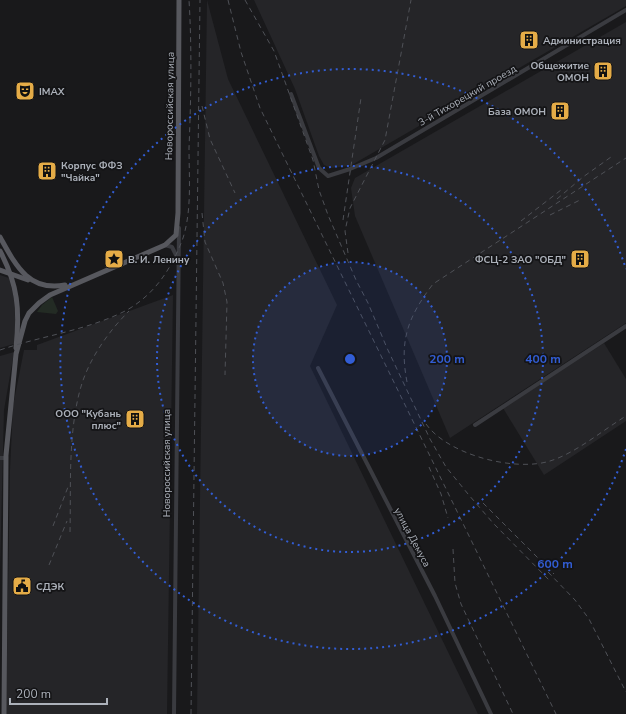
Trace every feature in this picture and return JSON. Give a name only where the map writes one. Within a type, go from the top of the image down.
[{"type":"main road","name":"Новороссийская улица","points":[[29,313],[39,303],[60,290],[165,245],[176,236],[178,213],[180,0]]},
{"type":"main road","points":[[0,237],[20,271],[37,283]]},
{"type":"main road","points":[[0,251],[11,274],[19,312],[4,458],[3,714]]},
{"type":"main road","points":[[0,270],[37,283],[52,286],[74,284]]},
{"type":"main road","points":[[19,312],[25,315],[29,313]]},
{"type":"main road","points":[[12,381],[16,354],[25,321],[29,313]]},
{"type":"street","name":"3-й Тихорецкий проезд","points":[[291,94],[319,168],[328,176],[376,158],[626,10]]},
{"type":"street","name":"Новороссийская улица","points":[[174,714],[178,213]]},
{"type":"street","points":[[165,245],[172,247],[176,251],[178,268]]},
{"type":"street","points":[[475,425],[626,326]]},
{"type":"street","name":"улица Демуса","points":[[318,368],[435,596],[492,714]]},
{"type":"shaded area","points":[[207,0],[228,79],[337,305],[310,366],[478,714],[197,714]]},
{"type":"shaded area","points":[[254,0],[626,0],[626,6],[350,166],[331,168],[324,165],[319,156],[295,89]]},
{"type":"shaded area","points":[[626,22],[626,323],[450,438],[355,216],[351,188],[355,178]]},
{"type":"shaded area","points":[[0,275],[9,278],[14,298],[16,334],[14,344],[0,348]]},
{"type":"shaded area","points":[[173,295],[167,714],[6,714],[10,470],[13,406],[24,350],[37,350],[37,345]]},
{"type":"shaded area","points":[[52,297],[58,311],[56,314],[37,312],[42,305]]},
{"type":"shaded area","points":[[604,343],[626,379],[626,421],[544,475],[503,408]]},
{"type":"shaded area","points":[[14,352],[4,410],[0,570],[0,356]]},
{"type":"railway","points":[[0,350],[97,323],[127,310],[137,304],[154,288],[174,260],[183,238],[189,205],[191,74],[189,0]]},
{"type":"railway","points":[[191,714],[200,0]]},
{"type":"railway","points":[[228,0],[241,52],[260,108],[556,714]]},
{"type":"railway","points":[[245,0],[274,51],[313,160],[319,190],[328,215],[356,280],[430,439],[446,467],[468,494],[493,523],[550,581]]},
{"type":"railway","points":[[348,253],[345,231],[350,208],[385,140],[411,0]]},
{"type":"railway","points":[[343,220],[361,98]]},
{"type":"railway","points":[[202,106],[210,139],[235,193]]},
{"type":"railway","points":[[557,199],[583,177],[611,157]]},
{"type":"railway","points":[[407,382],[404,354],[405,341],[417,307],[433,284],[626,158]]},
{"type":"railway","points":[[521,221],[561,190]]},
{"type":"railway","points":[[550,215],[582,199]]},
{"type":"railway","points":[[202,213],[205,242],[223,283],[227,302],[225,375]]},
{"type":"railway","points":[[70,532],[72,443],[76,407],[80,390],[93,357],[106,337],[129,311]]},
{"type":"railway","points":[[426,424],[436,435],[466,452],[501,462],[536,464],[550,461],[570,453],[626,416]]},
{"type":"railway","points":[[429,467],[441,494],[448,518]]},
{"type":"railway","points":[[53,526],[68,487]]},
{"type":"railway","points":[[483,503],[554,574]]},
{"type":"railway","points":[[49,565],[67,521]]},
{"type":"railway","points":[[453,549],[455,583],[461,604],[513,714]]},
{"type":"railway","points":[[548,572],[575,600],[589,619],[626,692]]},
{"type":"place","name":"Администрация","points":[[529,40]]},
{"type":"place","name":"Общежитие ОМОН","points":[[603,71]]},
{"type":"place","name":"IMAX","points":[[25,91]]},
{"type":"place","name":"База ОМОН","points":[[560,111]]},
{"type":"place","name":"Корпус ФФЗ \"Чайка\"","points":[[47,171]]},
{"type":"place","name":"В. И. Ленину","points":[[114,259]]},
{"type":"place","name":"ФСЦ-2 ЗАО \"ОБД\"","points":[[580,259]]},
{"type":"place","name":"ООО \"Кубань плюс\"","points":[[135,419]]},
{"type":"place","name":"СДЭК","points":[[22,586]]}]
